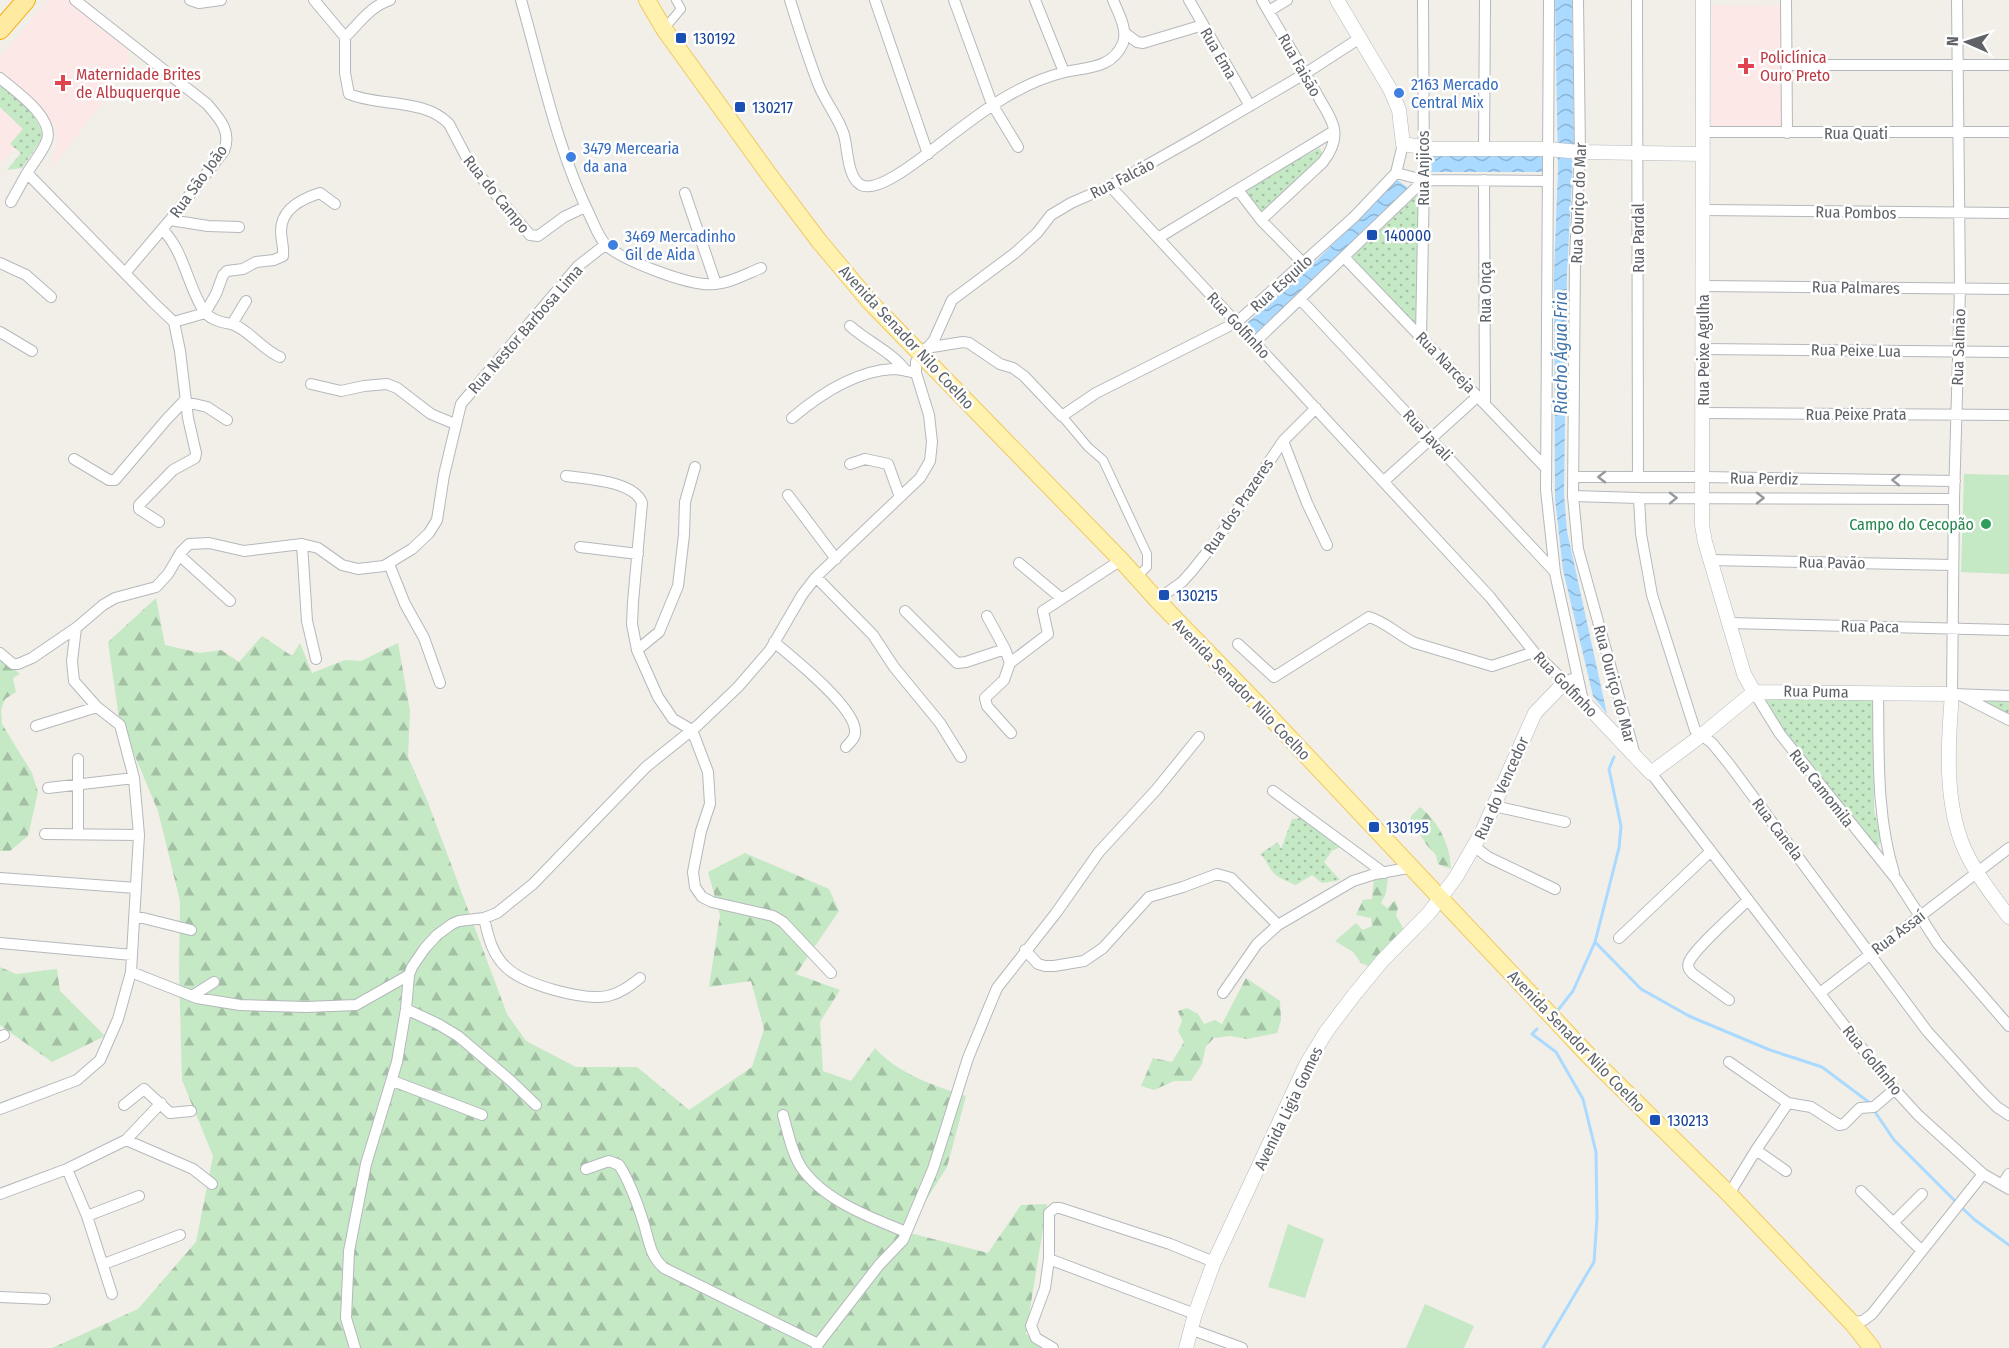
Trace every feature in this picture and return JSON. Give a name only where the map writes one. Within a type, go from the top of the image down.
[{"type":"highway","points":[[0,30],[26,0]]},
{"type":"main road","name":"Avenida Senador Nilo Coelho","points":[[647,0],[664,29],[819,241],[870,302],[923,352],[1121,560],[1156,600],[1413,867],[1588,1055],[1729,1194],[1852,1323],[1872,1348]]},
{"type":"street","name":"Rua São João","points":[[75,0],[207,104],[226,129],[227,143],[224,151],[171,220],[123,271]]},
{"type":"street","points":[[190,0],[199,3],[221,0]]},
{"type":"street","points":[[314,0],[345,37],[373,7],[390,0]]},
{"type":"street","points":[[521,0],[547,100],[563,148],[585,207],[605,246],[632,260],[689,282],[704,285],[729,281],[761,268]]},
{"type":"street","points":[[664,29],[681,9],[676,0]]},
{"type":"street","points":[[790,0],[819,86],[844,135],[855,181],[869,188],[883,184],[992,104],[1034,82],[1064,72],[1096,67],[1106,63],[1123,43],[1125,33],[1113,0]]},
{"type":"street","points":[[874,0],[928,153]]},
{"type":"street","points":[[954,0],[992,104],[1018,147]]},
{"type":"street","points":[[1035,0],[1064,72]]},
{"type":"street","name":"Rua Ema","points":[[1189,0],[1250,106]]},
{"type":"street","name":"Rua Faisão","points":[[1262,0],[1333,122],[1334,132]]},
{"type":"street","points":[[1269,11],[1287,0]]},
{"type":"street","points":[[1337,0],[1390,89],[1399,110],[1403,144],[1396,173],[1424,180],[1547,177]]},
{"type":"street","name":"Rua Anjicos","points":[[1421,337],[1424,180],[1423,0]]},
{"type":"street","points":[[1484,149],[1485,0]]},
{"type":"street","name":"Rua Ouriço do Mar","points":[[1549,0],[1546,468],[1548,517],[1555,573],[1583,701]]},
{"type":"street","name":"Rua Ouriço do Mar","points":[[1578,0],[1573,496],[1578,549],[1635,758]]},
{"type":"street","name":"Rua Pardal","points":[[1638,0],[1638,476]]},
{"type":"street","name":"Rua Peixe Agulha","points":[[1703,0],[1702,525],[1744,674],[1754,692]]},
{"type":"street","points":[[1786,0],[1787,133]]},
{"type":"street","name":"Rua Salmão","points":[[1955,694],[1953,565],[1960,288],[1958,0]]},
{"type":"street","points":[[1125,33],[1137,42],[1143,43],[1203,25]]},
{"type":"street","name":"Rua do Campo","points":[[345,37],[345,73],[349,94],[432,112],[445,119],[470,164],[530,235],[538,236],[564,217],[585,207]]},
{"type":"street","name":"Rua Falcão","points":[[911,372],[938,332],[952,300],[1016,253],[1037,233],[1051,215],[1071,203],[1110,186],[1250,106],[1360,39]]},
{"type":"street","points":[[1786,65],[2009,65]]},
{"type":"street","points":[[0,78],[37,111],[48,130],[47,139],[11,201]]},
{"type":"street","points":[[1158,238],[1334,132]]},
{"type":"street","points":[[1261,220],[1323,162],[1329,154],[1334,132]]},
{"type":"street","name":"Rua Quati","points":[[1704,132],[2009,132]]},
{"type":"street","points":[[1403,144],[1423,148],[1703,154]]},
{"type":"street","points":[[27,173],[71,215],[174,322],[196,456],[160,481],[138,507],[159,522]]},
{"type":"street","name":"Rua Esquilo","points":[[1062,416],[1096,393],[1238,323],[1354,217],[1396,173]]},
{"type":"street","name":"Rua Esquilo","points":[[1254,341],[1424,180]]},
{"type":"street","name":"Rua Onça","points":[[1481,400],[1485,180]]},
{"type":"street","name":"Rua Golfinho","points":[[1110,186],[1490,597],[1534,652],[1651,773],[1820,993],[1918,1115],[1983,1174],[2006,1187]]},
{"type":"street","points":[[1238,190],[1261,220],[1303,263]]},
{"type":"street","points":[[174,322],[205,313],[226,271],[243,269],[256,262],[274,260],[283,256],[282,224],[285,213],[290,208],[320,193],[335,204]]},
{"type":"street","points":[[686,193],[716,284]]},
{"type":"street","name":"Rua Pombos","points":[[1704,210],[2009,213]]},
{"type":"street","points":[[171,220],[207,226],[239,227]]},
{"type":"street","points":[[162,229],[176,246],[197,300],[205,313],[222,324],[232,324],[280,357]]},
{"type":"street","name":"Rua Nestor Barbosa Lima","points":[[179,555],[189,544],[194,543],[209,543],[244,551],[302,544],[318,548],[347,567],[369,569],[389,564],[412,549],[433,528],[437,520],[444,475],[461,404],[472,388],[578,266],[605,246]]},
{"type":"street","name":"Rua Narceja","points":[[1344,257],[1546,468]]},
{"type":"street","points":[[0,263],[26,275],[51,297]]},
{"type":"street","name":"Rua Palmares","points":[[1704,286],[2009,289]]},
{"type":"street","name":"Rua Javali","points":[[1300,299],[1431,437],[1555,573]]},
{"type":"street","points":[[232,324],[246,301]]},
{"type":"street","points":[[355,1348],[346,1318],[349,1251],[368,1156],[393,1081],[406,1010],[408,975],[424,948],[437,935],[459,921],[496,914],[533,884],[646,767],[692,730],[745,680],[774,642],[801,595],[816,577],[920,478],[932,454],[929,415],[911,372],[864,339],[850,326]]},
{"type":"street","points":[[0,332],[32,351]]},
{"type":"street","points":[[923,352],[963,342],[969,343],[993,360],[1013,368],[1024,376],[1062,416],[1088,447],[1103,460],[1139,536],[1147,554],[1147,567],[1137,578]]},
{"type":"street","name":"Rua Peixe Lua","points":[[1703,349],[2009,352]]},
{"type":"street","points":[[792,418],[810,404],[851,380],[895,369],[911,372]]},
{"type":"street","points":[[311,384],[341,391],[387,384],[397,388],[431,414],[455,424]]},
{"type":"street","points":[[186,400],[207,407],[227,420]]},
{"type":"street","points":[[74,459],[109,480],[115,480],[165,420],[186,400]]},
{"type":"street","points":[[1384,481],[1431,437],[1481,400]]},
{"type":"street","name":"Rua dos Prazeres","points":[[1156,600],[1182,582],[1219,537],[1283,441],[1316,408]]},
{"type":"street","name":"Rua Peixe Prata","points":[[1703,413],[2009,416]]},
{"type":"street","points":[[1283,441],[1307,503],[1327,545]]},
{"type":"street","points":[[850,464],[865,459],[888,464],[900,496]]},
{"type":"street","points":[[637,650],[659,632],[678,586],[685,502],[695,467]]},
{"type":"street","points":[[566,476],[599,480],[637,493],[642,503],[632,624],[637,650],[658,697],[673,719],[692,730],[708,771],[710,804],[701,831],[693,872],[695,887],[702,897],[712,902],[773,916],[783,922],[831,973]]},
{"type":"street","name":"Rua Perdiz","points":[[1573,477],[1638,476],[1955,482]]},
{"type":"street","points":[[788,495],[836,559]]},
{"type":"street","name":"Rua Perdiz","points":[[1573,496],[1954,499]]},
{"type":"street","name":"Rua Canela","points":[[1638,498],[1641,534],[1652,595],[1695,730],[1713,743],[1730,764],[1928,1031],[1980,1091],[2009,1115]]},
{"type":"street","points":[[302,544],[307,621],[316,659]]},
{"type":"street","points":[[580,547],[638,554]]},
{"type":"street","points":[[0,653],[13,664],[26,661],[76,628],[115,598],[156,587],[168,574],[179,555],[230,601]]},
{"type":"street","points":[[1011,734],[987,706],[985,700],[1004,680],[1010,663],[1048,634],[1043,611],[1121,560]]},
{"type":"street","name":"Rua Pavão","points":[[1710,560],[1953,565]]},
{"type":"street","points":[[1019,563],[1061,598]]},
{"type":"street","points":[[389,564],[405,604],[424,638],[440,683]]},
{"type":"street","points":[[816,577],[873,636],[894,667],[940,723],[961,757]]},
{"type":"street","points":[[905,611],[957,663],[1005,649]]},
{"type":"street","points":[[987,616],[1010,663]]},
{"type":"street","points":[[1238,644],[1274,677],[1369,617],[1382,622],[1415,643],[1492,666],[1534,652]]},
{"type":"street","name":"Rua Paca","points":[[1730,623],[2009,630]]},
{"type":"street","points":[[0,1109],[77,1080],[100,1060],[125,999],[130,972],[139,835],[134,778],[120,725],[97,707],[73,678],[72,661],[76,628]]},
{"type":"street","points":[[774,642],[832,693],[840,704],[855,730],[854,737],[846,747]]},
{"type":"street","name":"Rua Ouriço do Mar","points":[[1565,682],[1573,678],[1578,670]]},
{"type":"street","name":"Rua do Vencedor","points":[[1440,897],[1475,847],[1535,713],[1565,682]]},
{"type":"street","points":[[1651,773],[1754,692]]},
{"type":"street","name":"Rua Puma","points":[[1754,692],[2009,696]]},
{"type":"street","name":"Rua Camomila","points":[[1754,692],[1780,734],[1896,879],[1938,944],[2009,1026]]},
{"type":"street","name":"Rua Camomila","points":[[1878,693],[1879,801],[1886,847],[1896,879]]},
{"type":"street","points":[[2009,720],[1955,694],[1948,749],[1952,801],[1956,825],[1964,848],[1977,872],[2009,917]]},
{"type":"street","points":[[36,726],[97,707]]},
{"type":"street","points":[[586,1169],[609,1161],[619,1165],[635,1197],[651,1251],[656,1261],[664,1268],[818,1346],[879,1265],[898,1247],[906,1232],[933,1169],[968,1058],[997,988],[1056,913],[1099,852],[1156,790],[1199,737]]},
{"type":"street","points":[[78,759],[78,833]]},
{"type":"street","points":[[48,788],[134,778]]},
{"type":"street","points":[[1273,791],[1384,873]]},
{"type":"street","points":[[1494,806],[1565,822]]},
{"type":"street","points":[[45,834],[139,835]]},
{"type":"street","points":[[1475,847],[1488,856],[1555,889]]},
{"type":"street","name":"Rua Assaí","points":[[1820,993],[2009,848]]},
{"type":"street","points":[[1619,939],[1711,851]]},
{"type":"street","points":[[1223,993],[1257,944],[1278,925],[1353,881],[1413,867]]},
{"type":"street","points":[[1025,950],[1038,964],[1045,966],[1084,961],[1103,948],[1149,897],[1217,874],[1232,878],[1278,925]]},
{"type":"street","points":[[0,878],[136,888]]},
{"type":"street","name":"Avenida Ligia Gomes","points":[[1186,1348],[1190,1329],[1214,1262],[1306,1065],[1326,1032],[1354,995],[1382,961],[1429,913],[1440,897]]},
{"type":"street","points":[[1730,1000],[1693,974],[1689,969],[1689,964],[1696,953],[1748,900]]},
{"type":"street","points":[[135,916],[190,930]]},
{"type":"street","points":[[484,918],[491,947],[497,956],[507,968],[526,980],[563,991],[607,997],[640,978]]},
{"type":"street","points":[[0,943],[132,955]]},
{"type":"street","points":[[130,972],[192,996],[240,1005],[356,1005],[408,975]]},
{"type":"street","points":[[192,996],[214,982]]},
{"type":"street","points":[[406,1010],[438,1023],[458,1036],[512,1081],[536,1105]]},
{"type":"street","points":[[1729,1062],[1788,1103],[1811,1107],[1839,1125],[1844,1124],[1860,1108],[1872,1107],[1895,1089]]},
{"type":"street","points":[[393,1081],[482,1115]]},
{"type":"street","points":[[124,1105],[143,1089],[173,1113],[191,1111]]},
{"type":"street","points":[[1729,1194],[1788,1103]]},
{"type":"street","points":[[0,1194],[67,1169],[126,1140],[161,1104]]},
{"type":"street","points":[[783,1115],[793,1151],[813,1181],[840,1200],[871,1217],[906,1232]]},
{"type":"street","points":[[126,1140],[193,1169],[212,1184]]},
{"type":"street","points":[[1756,1150],[1786,1171]]},
{"type":"street","points":[[67,1169],[87,1215],[112,1294]]},
{"type":"street","points":[[1852,1323],[1864,1320],[1872,1314],[1983,1174]]},
{"type":"street","points":[[2006,1187],[2009,1174]]},
{"type":"street","points":[[1861,1191],[1922,1251]]},
{"type":"street","points":[[1893,1223],[1922,1194]]},
{"type":"street","points":[[87,1215],[139,1196]]},
{"type":"street","points":[[1053,1348],[1036,1338],[1031,1326],[1045,1288],[1049,1259],[1049,1213],[1056,1208],[1170,1244],[1214,1262]]},
{"type":"street","points":[[104,1264],[180,1235]]},
{"type":"street","points":[[1049,1259],[1195,1314]]},
{"type":"street","points":[[0,1297],[45,1299]]},
{"type":"street","points":[[1190,1329],[1242,1348]]},
{"type":"shaded area","name":"Maternidade Brites de Albuquerque","points":[[48,0],[69,0],[130,50],[126,55],[131,60],[102,97],[105,100],[50,170],[57,143],[55,127],[41,108],[0,70],[0,56]]},
{"type":"shaded area","name":"Policlínica Ouro Preto","points":[[1712,5],[1782,6],[1781,127],[1711,126]]},
{"type":"shaded area","points":[[0,100],[32,130],[0,164]]},
{"type":"green space","points":[[0,84],[32,114],[43,137],[22,168],[7,170],[21,153],[10,144],[23,129],[0,107]]},
{"type":"green space","points":[[1319,148],[1324,155],[1263,213],[1242,191]]},
{"type":"green space","points":[[1421,191],[1420,329],[1349,258]]},
{"type":"green space","name":"Campo do Cecopão","points":[[1964,474],[2009,475],[2009,574],[1961,572]]},
{"type":"green space","points":[[156,598],[165,645],[200,653],[221,650],[239,662],[262,636],[292,656],[300,643],[312,673],[345,660],[361,661],[398,643],[410,711],[408,757],[427,800],[507,1014],[526,1041],[576,1067],[637,1067],[689,1110],[752,1067],[764,1029],[751,981],[709,987],[720,915],[708,872],[745,853],[829,889],[839,911],[796,974],[840,990],[820,1022],[823,1071],[851,1081],[875,1048],[905,1072],[966,1096],[947,1167],[906,1232],[988,1253],[1021,1205],[1047,1204],[1026,1334],[1048,1348],[52,1348],[138,1309],[196,1242],[213,1156],[182,1080],[180,901],[158,811],[119,718],[108,642]]},
{"type":"green space","points":[[0,655],[20,674],[13,678],[16,692],[5,699],[1,710],[2,724],[32,773],[38,792],[28,836],[10,851],[0,851]]},
{"type":"green space","points":[[1980,696],[2009,698],[2009,715],[1989,704]]},
{"type":"green space","points":[[1780,698],[1874,700],[1874,811],[1881,837],[1878,848],[1875,849],[1779,725],[1764,701]]},
{"type":"green space","points":[[1420,807],[1433,820],[1446,843],[1451,869],[1438,864],[1436,855],[1414,824],[1410,823],[1411,816]]},
{"type":"green space","points":[[1301,818],[1340,847],[1332,851],[1324,862],[1340,880],[1322,883],[1312,875],[1296,885],[1276,875],[1260,854],[1278,842],[1281,849],[1292,819]]},
{"type":"green space","points":[[1388,878],[1386,893],[1381,903],[1387,908],[1395,900],[1398,908],[1396,915],[1404,930],[1370,967],[1361,963],[1353,952],[1335,941],[1356,923],[1363,930],[1372,926],[1371,918],[1356,915],[1363,900],[1372,899],[1374,879]]},
{"type":"green space","points":[[0,967],[16,974],[57,969],[60,991],[105,1036],[52,1062],[0,1025]]},
{"type":"green space","points":[[1246,978],[1280,1001],[1281,1020],[1277,1033],[1247,1039],[1230,1036],[1214,1038],[1206,1046],[1202,1064],[1191,1081],[1174,1081],[1154,1090],[1141,1086],[1153,1058],[1172,1062],[1184,1042],[1178,1031],[1182,1021],[1178,1011],[1187,1008],[1198,1014],[1204,1024],[1215,1020],[1222,1024]]},
{"type":"green space","points":[[1288,1224],[1324,1239],[1305,1298],[1268,1287]]},
{"type":"green space","points":[[1425,1304],[1474,1326],[1464,1348],[1406,1348]]},
{"type":"water","points":[[1555,0],[1572,0],[1574,139],[1567,273],[1564,494],[1567,531],[1607,714],[1593,696],[1563,570],[1555,499],[1554,273],[1558,169]]},
{"type":"water","points":[[1545,155],[1545,172],[1429,172],[1430,156]]},
{"type":"water","points":[[1397,180],[1410,189],[1246,344],[1236,333],[1317,260]]},
{"type":"waterway","name":"Riacho Água Fria","points":[[1558,1010],[1573,991],[1595,942],[1619,848],[1621,826],[1609,769],[1614,757]]},
{"type":"waterway","points":[[1595,942],[1641,989],[1689,1016],[1770,1050],[1822,1067],[1870,1103]]},
{"type":"waterway","name":"Riacho Água Fria","points":[[1537,1029],[1532,1034],[1556,1052],[1583,1099],[1596,1152],[1597,1218],[1594,1262],[1543,1348]]},
{"type":"waterway","points":[[1873,1109],[1894,1140],[1956,1202]]},
{"type":"waterway","points":[[1961,1207],[2009,1245]]},
{"type":"place","name":"130192","points":[[681,38]]},
{"type":"place","name":"Policlínica Ouro Preto","points":[[1746,66]]},
{"type":"place","name":"Maternidade Brites de Albuquerque","points":[[63,83]]},
{"type":"place","name":"2163 Mercado Central Mix","points":[[1399,93]]},
{"type":"place","name":"130217","points":[[740,107]]},
{"type":"place","name":"3479 Mercearia da ana","points":[[571,157]]},
{"type":"place","name":"140000","points":[[1372,235]]},
{"type":"place","name":"3469 Mercadinho Gil de Aida","points":[[613,245]]},
{"type":"place","name":"Campo do Cecopão","points":[[1986,524]]},
{"type":"place","name":"130215","points":[[1164,595]]},
{"type":"place","name":"130195","points":[[1374,827]]},
{"type":"place","name":"130213","points":[[1655,1120]]}]
